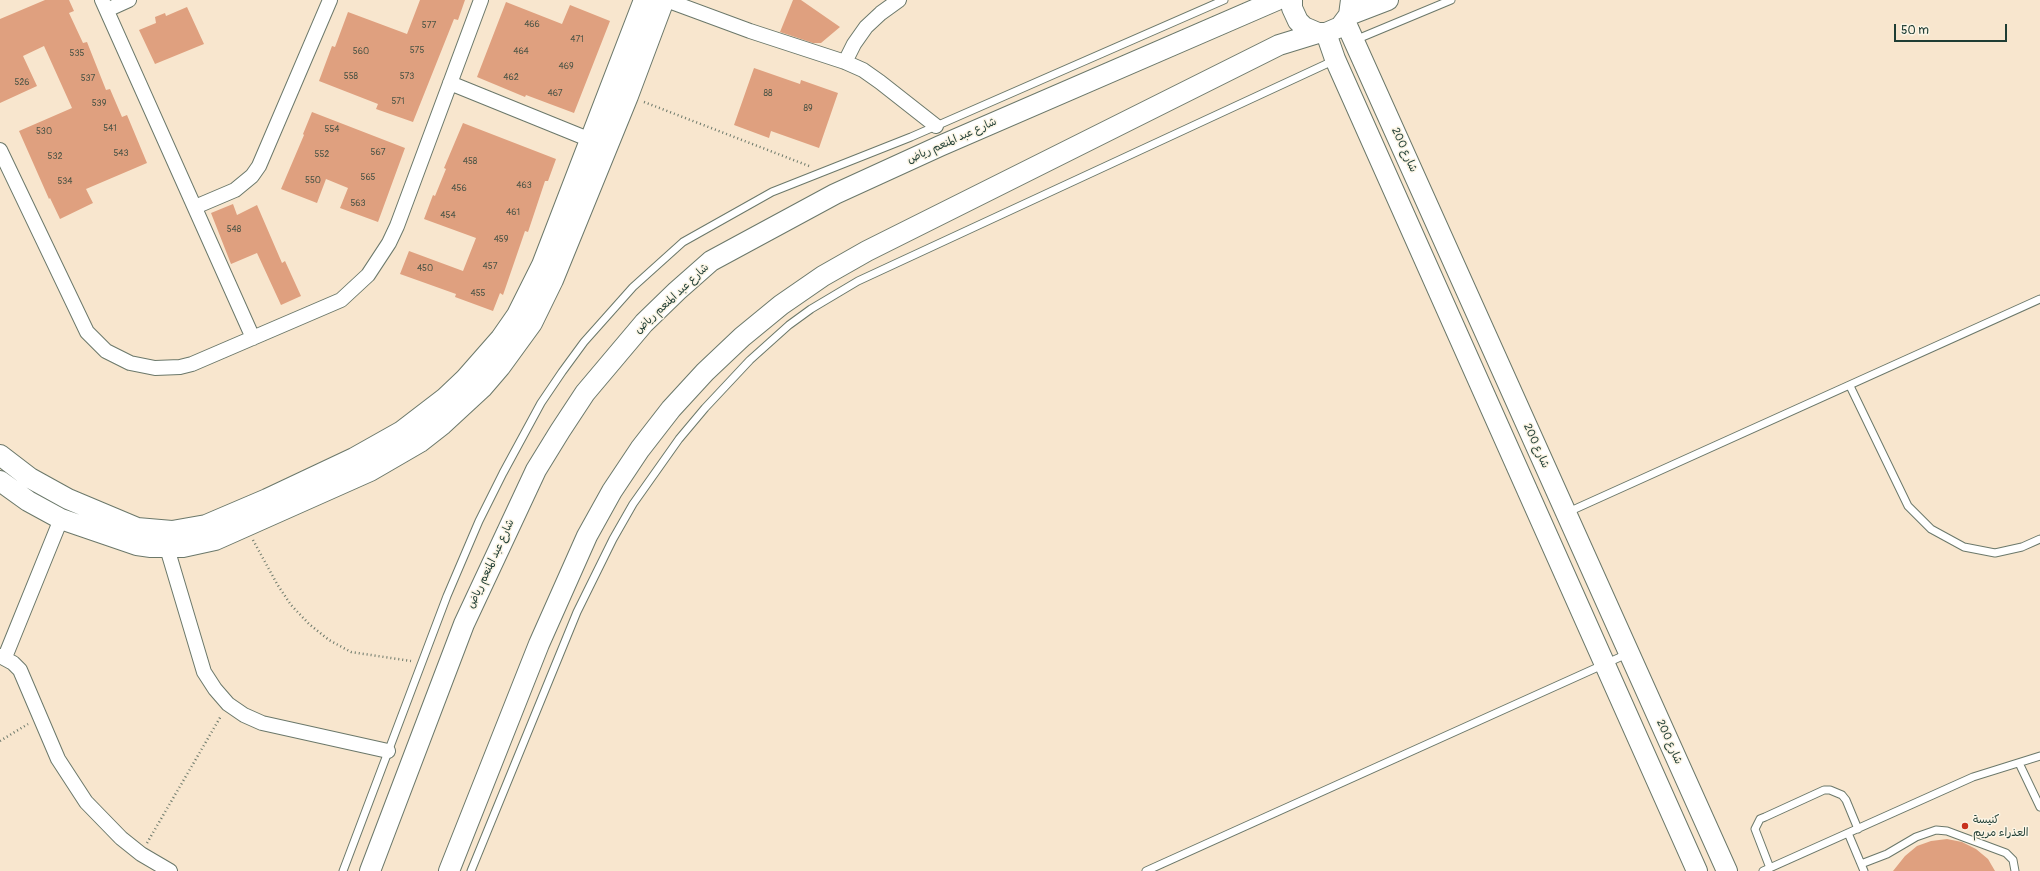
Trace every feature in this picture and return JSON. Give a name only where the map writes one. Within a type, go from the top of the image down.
[{"type":"street","points":[[130,0],[104,5],[253,338]]},
{"type":"street","points":[[195,207],[234,190],[248,180],[260,166],[330,0]]},
{"type":"street","points":[[0,150],[5,173],[87,332],[106,351],[130,363],[155,368],[168,368],[192,364],[341,300],[368,275],[386,249],[397,226],[481,0]]},
{"type":"street","points":[[0,481],[28,501],[61,519],[124,541],[150,547],[167,548],[199,544],[245,526],[370,471],[396,458],[443,424],[482,388],[500,367],[532,323],[553,280],[599,143],[644,0]]},
{"type":"street","points":[[0,455],[30,478],[68,499],[137,528],[172,531],[206,525],[267,499],[378,446],[402,431],[445,398],[484,359],[517,316],[599,143],[628,96],[665,0],[776,40],[845,62],[863,70],[936,126]]},
{"type":"street","points":[[845,62],[854,44],[866,27],[881,13],[899,0]]},
{"type":"street","name":"شارع عبد المنعم رياض","points":[[370,871],[464,624],[536,470],[585,393],[644,323],[677,291],[711,261],[835,194],[940,146],[1277,0]]},
{"type":"street","points":[[1292,0],[1292,8],[1298,21],[1304,27],[1322,33],[1335,60],[1697,871]]},
{"type":"street","points":[[449,871],[539,644],[587,536],[612,491],[640,449],[671,409],[705,372],[742,337],[781,305],[823,276],[867,251],[1279,45],[1340,27],[1348,12],[1388,0]]},
{"type":"street","name":"شارع 200","points":[[1348,12],[1354,40],[1726,871]]},
{"type":"street","points":[[450,83],[599,143]]},
{"type":"street","points":[[61,519],[2,657],[13,662],[20,670],[58,759],[86,802],[103,820],[141,854],[165,870]]},
{"type":"street","points":[[167,548],[204,672],[215,689],[228,704],[244,715],[262,723],[388,751]]},
{"type":"lane","points":[[343,871],[462,558],[503,472],[542,403],[584,342],[633,287],[683,242],[772,192],[936,126],[1224,0]]},
{"type":"lane","points":[[1354,40],[1451,0]]},
{"type":"lane","points":[[471,871],[577,612],[613,539],[652,476],[679,439],[705,408],[750,360],[794,321],[858,280],[1335,60]]},
{"type":"lane","points":[[1566,513],[2040,299]]},
{"type":"lane","points":[[1850,386],[1908,506],[1931,530],[1964,547],[1995,554],[2022,547],[2040,539]]},
{"type":"lane","points":[[1146,871],[1629,653]]},
{"type":"lane","points":[[1858,829],[1846,800],[1842,795],[1830,790],[1824,790],[1760,819],[1755,829],[1767,870],[1848,833],[1858,829],[1973,777],[2040,756]]},
{"type":"lane","points":[[2019,763],[2040,807]]},
{"type":"lane","points":[[1848,833],[1862,868],[1916,836],[1936,830],[1947,831],[2006,853],[2013,860],[2015,871]]},
{"type":"path","points":[[628,96],[825,171]]},
{"type":"path","points":[[245,526],[277,584],[291,605],[309,624],[329,640],[351,652],[422,663]]},
{"type":"path","points":[[141,854],[228,704]]},
{"type":"path","points":[[0,741],[40,717]]},
{"type":"building","points":[[45,0],[69,0],[74,11],[69,13],[83,43],[87,42],[106,90],[110,89],[122,117],[127,115],[147,163],[86,189],[93,203],[60,219],[50,198],[49,199],[19,131],[72,108],[44,46],[23,56],[37,86],[0,103],[0,19]]},
{"type":"building","points":[[420,0],[465,0],[458,20],[454,19],[413,122],[376,109],[378,104],[319,81],[332,46],[335,47],[348,12],[407,34]]},
{"type":"building","points":[[793,0],[801,0],[840,27],[821,43],[813,43],[780,32]]},
{"type":"building","points":[[506,2],[562,24],[570,5],[610,21],[574,113],[526,95],[525,97],[477,77]]},
{"type":"building","points":[[187,7],[204,44],[155,64],[139,30],[156,23],[155,17],[165,13],[166,16]]},
{"type":"building","points":[[754,68],[800,84],[801,80],[838,93],[819,148],[771,131],[769,138],[734,125]]},
{"type":"building","points":[[312,112],[405,148],[378,222],[340,208],[348,188],[326,179],[317,203],[281,189]]},
{"type":"building","points":[[463,123],[556,159],[548,181],[545,181],[528,232],[525,231],[503,295],[500,293],[493,311],[455,297],[456,294],[400,274],[409,251],[463,271],[476,238],[424,219],[433,195],[435,196],[446,169],[444,168]]},
{"type":"building","points":[[233,204],[237,215],[257,205],[282,263],[285,261],[301,296],[281,305],[257,253],[231,264],[211,213]]},
{"type":"building","points":[[1947,839],[1962,842],[1976,849],[1988,859],[1995,871],[1893,871],[1905,856],[1917,846],[1931,841]]},
{"type":"place","name":"كنيسة العذراء مريم","points":[[1965,826]]}]
